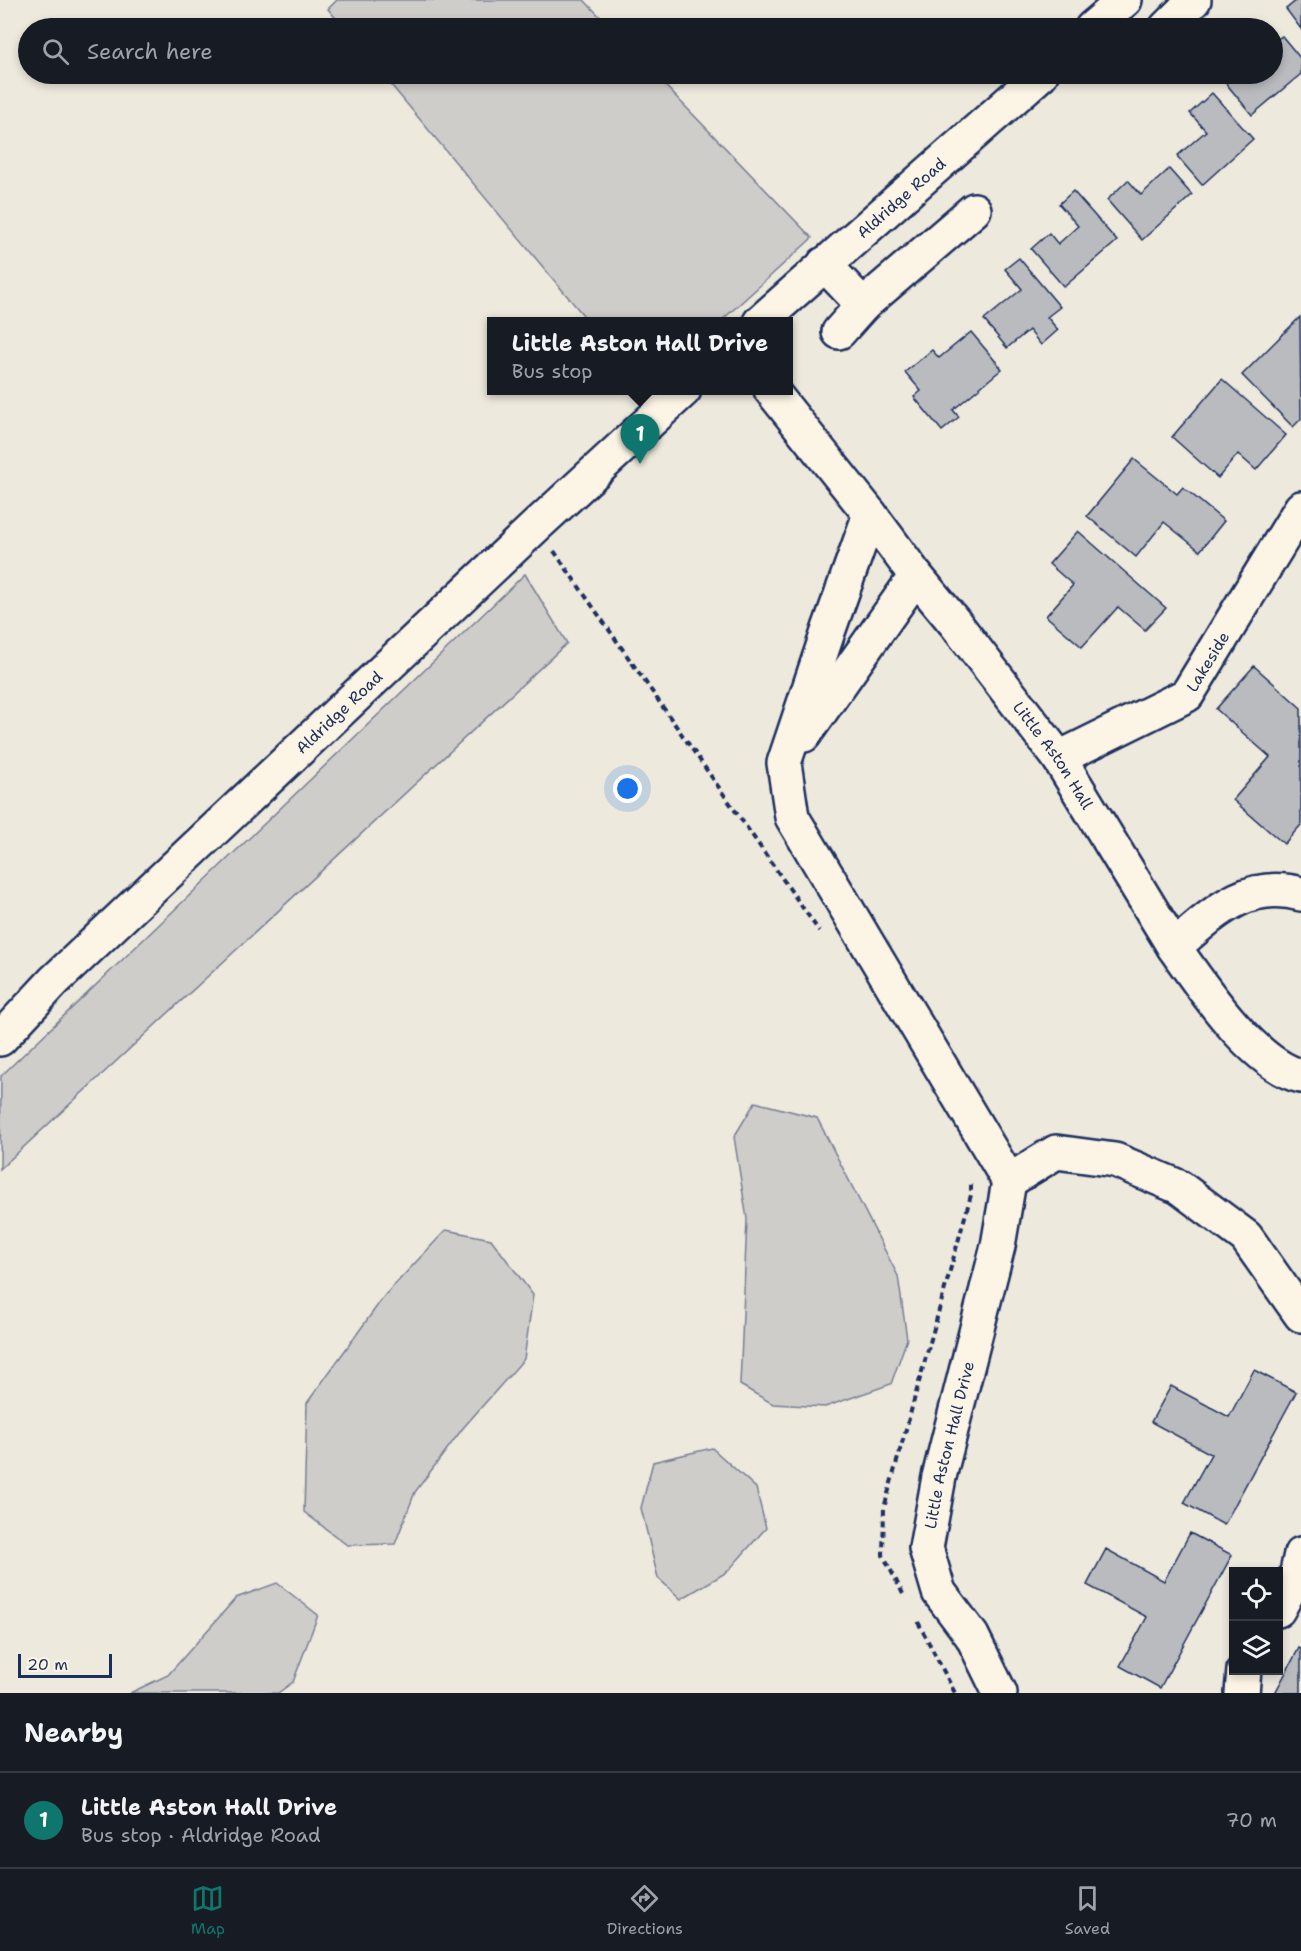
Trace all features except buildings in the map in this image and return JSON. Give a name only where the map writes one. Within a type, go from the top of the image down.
[{"type":"street","points":[[1104,18],[1125,0]]},
{"type":"street","points":[[1176,18],[1194,0]]},
{"type":"street","name":"Aldridge Road","points":[[764,317],[1030,84]]},
{"type":"street","points":[[838,332],[863,305],[974,210]]},
{"type":"street","points":[[824,264],[863,305]]},
{"type":"street","name":"Aldridge Road","points":[[0,1039],[54,981],[536,526],[679,395]]},
{"type":"street","name":"Little Aston Hall","points":[[775,395],[1059,758],[1174,948],[1228,1022],[1271,1061],[1301,1076]]},
{"type":"street","name":"Lakeside","points":[[1059,758],[1187,695],[1301,508]]},
{"type":"street","points":[[870,514],[784,764],[792,817],[1009,1181],[1056,1152],[1114,1160],[1179,1187],[1246,1237],[1301,1315]]},
{"type":"street","points":[[784,764],[916,576]]},
{"type":"street","points":[[1174,948],[1202,923],[1237,898],[1268,890],[1301,894]]},
{"type":"street","name":"Little Aston Hall Drive","points":[[1000,1693],[972,1636],[939,1592],[926,1548],[939,1477],[998,1246],[1009,1181]]},
{"type":"street","points":[[1283,1601],[1296,1577],[1301,1554]]},
{"type":"street","points":[[1242,1693],[1244,1675]]},
{"type":"path","points":[[536,526],[821,934]]},
{"type":"shaded area","points":[[337,0],[584,0],[601,18],[336,18],[328,9]]},
{"type":"shaded area","points":[[390,84],[664,84],[812,238],[725,317],[585,317]]},
{"type":"shaded area","points":[[525,574],[567,643],[0,1169],[1,1076]]},
{"type":"shaded area","points":[[755,1102],[817,1118],[898,1276],[907,1339],[891,1384],[825,1407],[773,1404],[740,1385],[747,1219],[734,1137]]},
{"type":"shaded area","points":[[446,1230],[491,1239],[533,1295],[524,1359],[463,1428],[415,1492],[395,1544],[347,1545],[304,1512],[307,1403],[385,1295]]},
{"type":"shaded area","points":[[712,1448],[756,1488],[766,1528],[727,1572],[681,1599],[658,1578],[641,1508],[653,1462]]},
{"type":"shaded area","points":[[277,1583],[318,1615],[293,1682],[278,1693],[130,1693],[168,1675],[236,1598]]},
{"type":"place","name":"Little Aston Hall Drive","points":[[640,464]]}]
